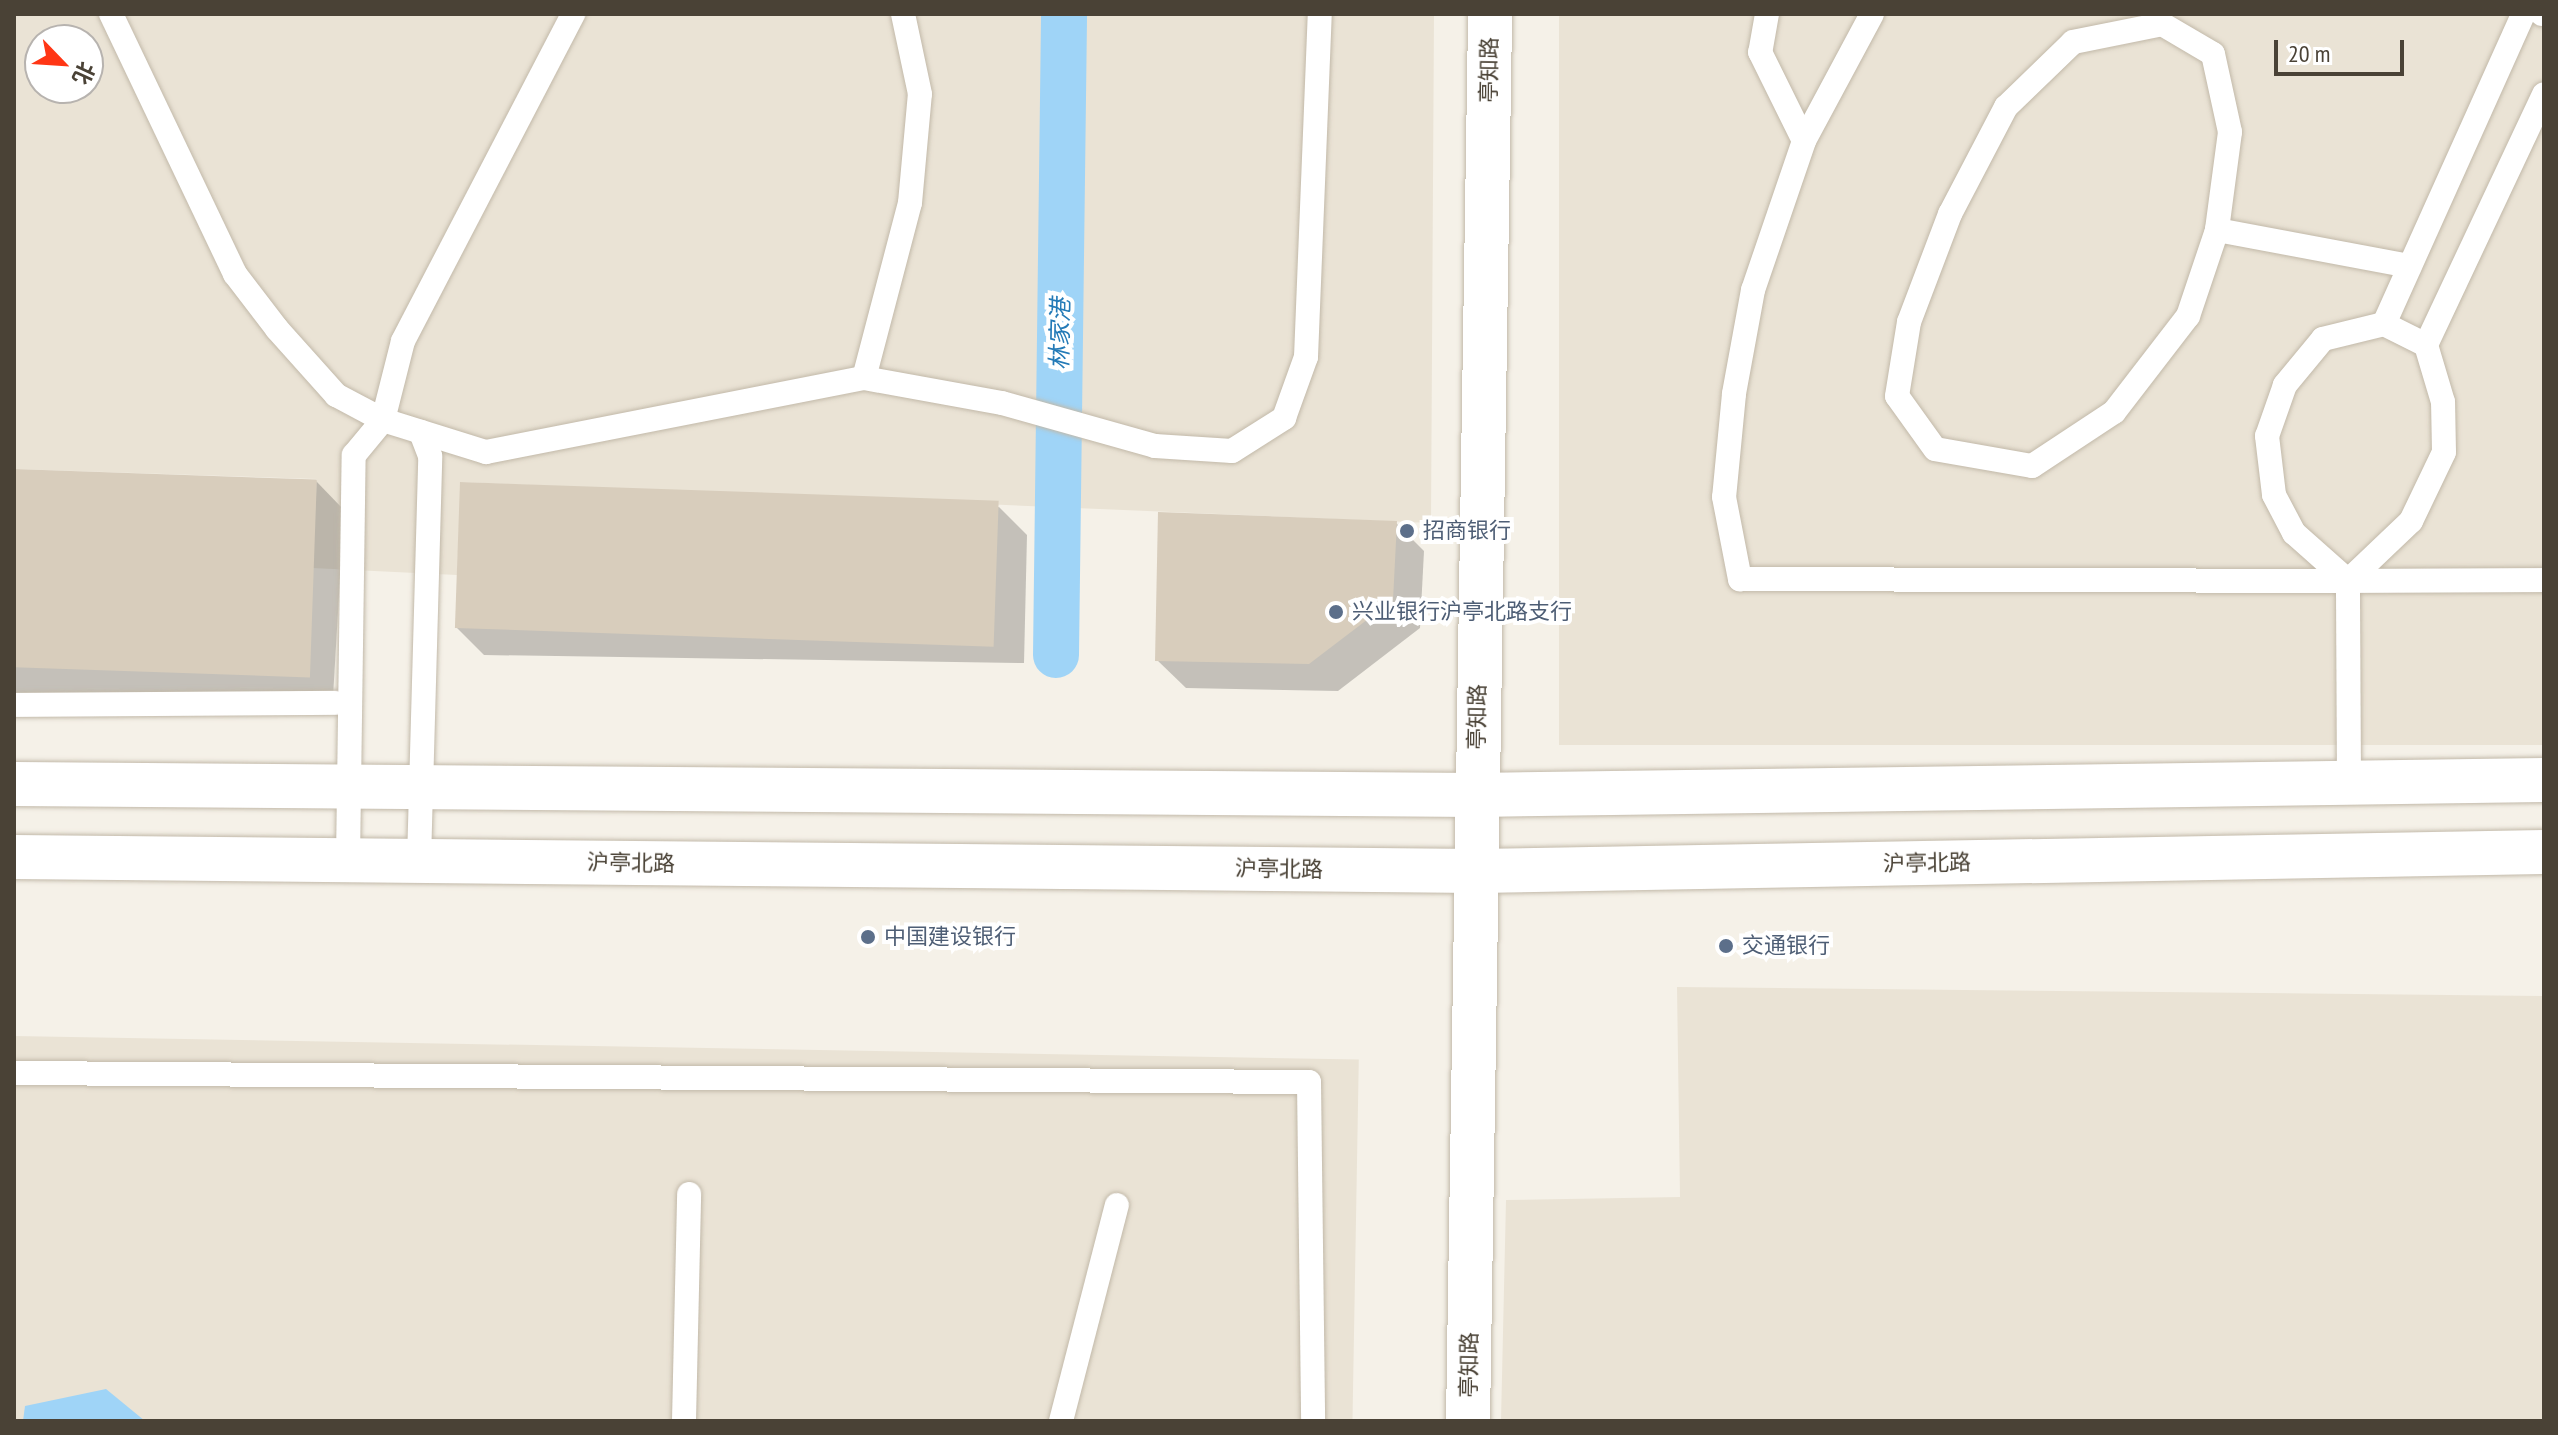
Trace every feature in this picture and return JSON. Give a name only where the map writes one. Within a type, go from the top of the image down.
[{"type":"street","name":"亭知路","points":[[1468,1421],[1490,14]]},
{"type":"street","points":[[14,784],[1476,795],[2544,780]]},
{"type":"street","name":"沪亭北路","points":[[14,857],[1477,871],[2544,852]]},
{"type":"lane","points":[[111,14],[235,274],[336,395],[383,420],[486,452],[864,378],[1002,403],[1155,446],[1232,451],[1284,418],[1306,357],[1320,14]]},
{"type":"lane","points":[[348,860],[354,455],[383,420],[403,341],[573,14]]},
{"type":"lane","points":[[864,378],[910,203],[920,94],[903,14]]},
{"type":"lane","points":[[1767,14],[1760,52],[1804,141]]},
{"type":"lane","points":[[1872,14],[1804,141],[1753,290],[1734,394],[1724,497],[1740,579],[2544,580]]},
{"type":"lane","points":[[2384,324],[2523,14]]},
{"type":"lane","points":[[2163,19],[2213,54],[2230,132],[2217,230],[2188,316],[2114,412],[2032,466],[1935,449],[1897,396],[1919,295],[1950,214],[2006,107],[2073,42],[2163,19]]},
{"type":"lane","points":[[2349,782],[2348,581],[2411,521],[2444,452],[2443,402],[2426,345],[2544,94]]},
{"type":"lane","points":[[2217,230],[2410,266]]},
{"type":"lane","points":[[2348,581],[2294,533],[2274,495],[2267,436],[2285,385],[2323,339],[2384,324],[2426,345]]},
{"type":"lane","points":[[419,861],[430,456],[421,432]]},
{"type":"lane","points":[[14,705],[335,703]]},
{"type":"lane","points":[[14,1073],[1309,1082],[1313,1421]]},
{"type":"lane","points":[[684,1421],[689,1194]]},
{"type":"lane","points":[[1061,1421],[1117,1205]]},
{"type":"shaded area","points":[[14,14],[1434,14],[1431,523],[461,482],[457,575],[312,568],[317,479],[14,469]]},
{"type":"shaded area","points":[[1559,14],[2544,14],[2544,745],[1559,745]]},
{"type":"shaded area","points":[[1677,987],[2544,996],[2544,1421],[1501,1421],[1506,1200],[1680,1197]]},
{"type":"shaded area","points":[[14,1036],[1359,1059],[1352,1421],[14,1421]]},
{"type":"water","points":[[106,1389],[145,1421],[23,1421],[25,1406]]},
{"type":"building","points":[[14,469],[317,480],[310,677],[14,667]]},
{"type":"building","points":[[460,482],[999,501],[994,647],[455,628]]},
{"type":"building","points":[[1158,512],[1397,521],[1393,600],[1309,664],[1155,661]]},
{"type":"waterway","name":"林家港","points":[[1056,655],[1064,14]]},
{"type":"place","name":"招商银行","points":[[1407,531]]},
{"type":"place","name":"兴业银行沪亭北路支行","points":[[1336,612]]},
{"type":"place","name":"中国建设银行","points":[[868,937]]},
{"type":"place","name":"交通银行","points":[[1726,946]]}]
